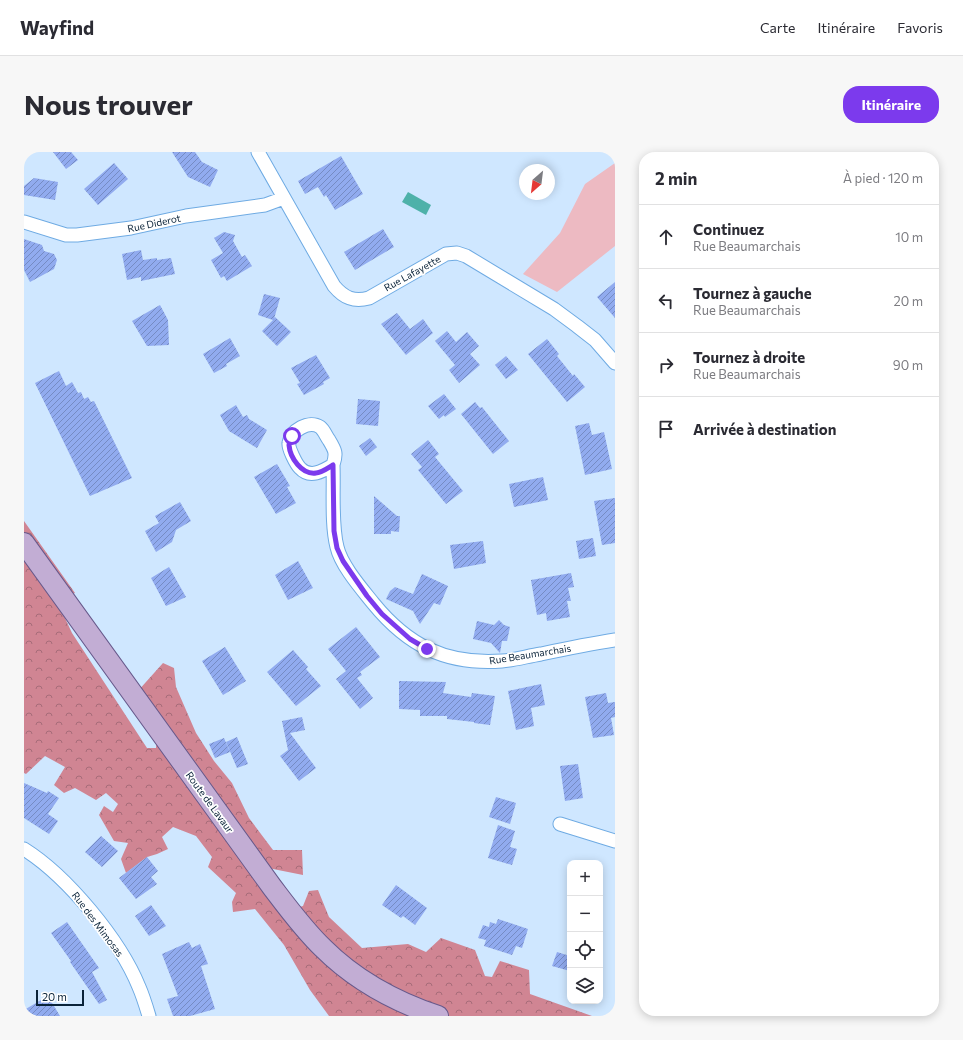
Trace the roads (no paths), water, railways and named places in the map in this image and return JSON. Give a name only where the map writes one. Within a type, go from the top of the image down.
[{"type":"main road","name":"Route de Lavaur","points":[[24,543],[272,887],[313,938],[328,953],[370,985],[397,999],[438,1016]]},
{"type":"street","name":"Rue Lafayette","points":[[258,152],[339,293],[353,300],[369,298],[446,254],[457,253],[472,259],[554,309],[595,340],[615,363]]},
{"type":"street","name":"Rue Diderot","points":[[24,222],[66,234],[77,235],[131,228],[186,216],[264,205],[284,198]]},
{"type":"street","name":"Rue Beaumarchais","points":[[333,465],[334,531],[337,548],[350,573],[367,596],[382,614],[410,639],[427,649],[444,656],[482,662],[504,661],[615,640]]},
{"type":"street","points":[[560,824],[615,841]]},
{"type":"street","name":"Rue des Mimosas","points":[[24,849],[50,868],[68,885],[112,940],[139,986],[149,1016]]}]
